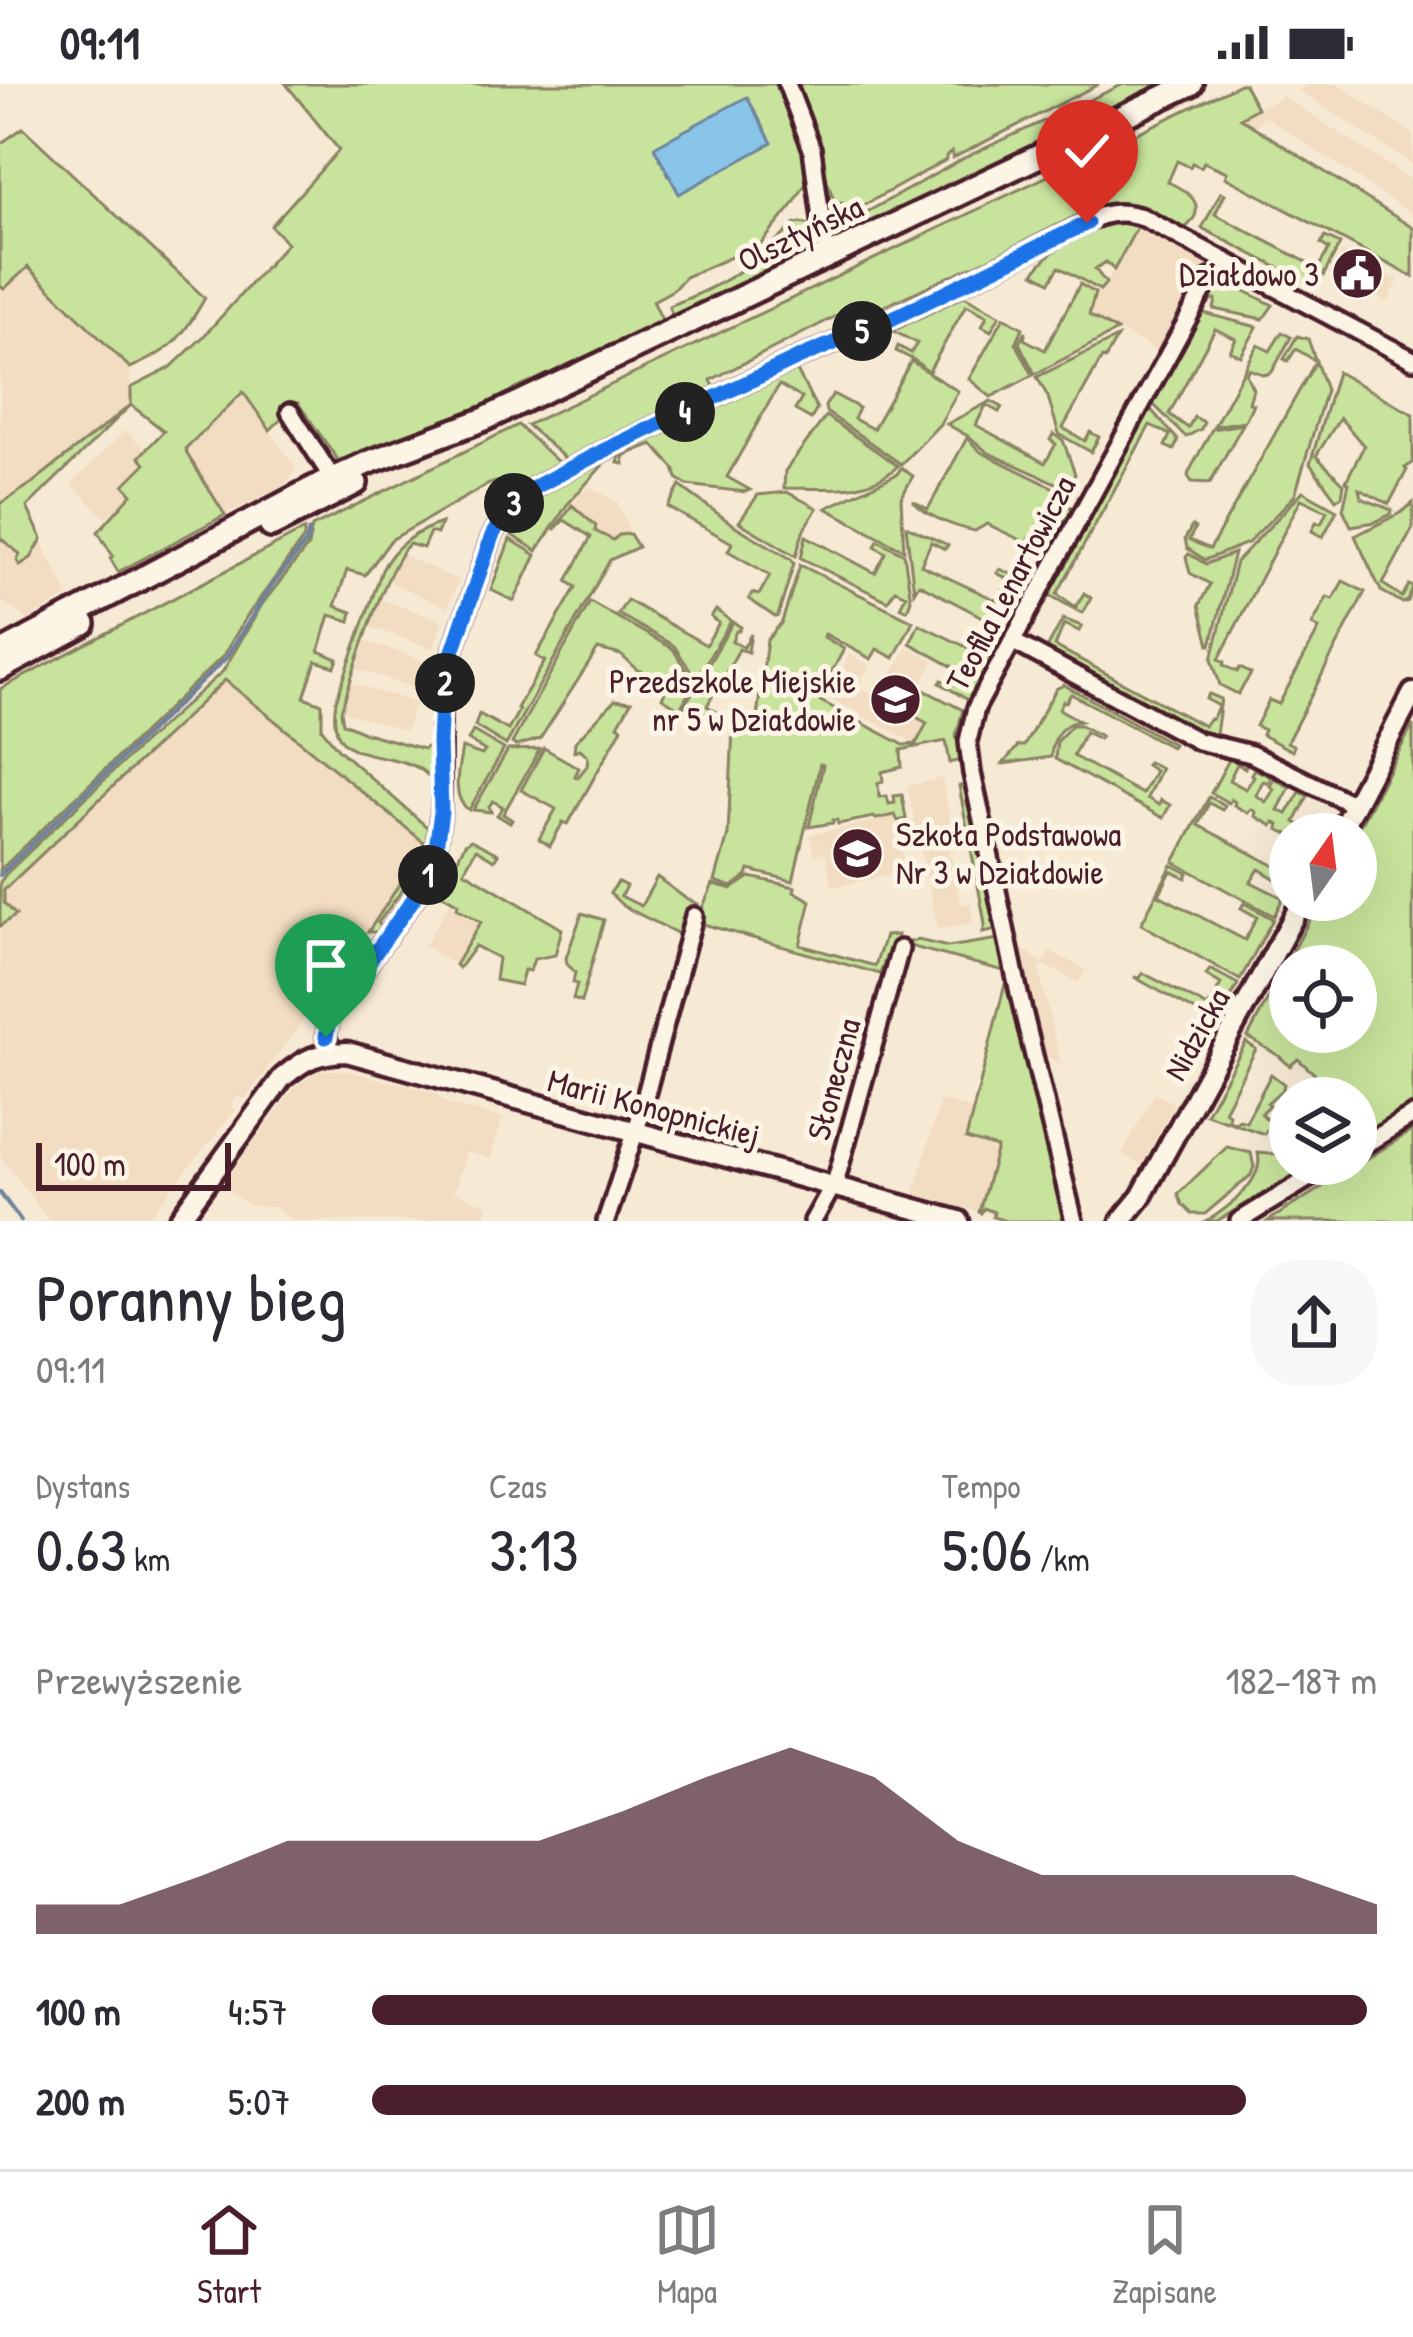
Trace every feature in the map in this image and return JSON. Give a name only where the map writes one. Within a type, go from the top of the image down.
[{"type":"main road","name":"Olsztyńska","points":[[0,653],[336,485],[1191,84]]},
{"type":"main road","name":"Olsztyńska","points":[[0,669],[336,485]]},
{"type":"street","points":[[787,84],[812,148],[826,256]]},
{"type":"street","points":[[178,1221],[282,1078],[317,1054],[334,1053],[336,1010],[424,884],[432,867],[441,812],[441,703],[449,663],[492,536],[522,494],[798,358],[889,320],[1114,212],[1142,217],[1413,360]]},
{"type":"street","name":"Teofila Lenartowicza","points":[[1074,1221],[1019,994],[968,741],[971,721],[1012,641],[1210,278]]},
{"type":"street","points":[[290,412],[336,485]]},
{"type":"street","points":[[1012,641],[1198,741],[1251,754],[1354,806]]},
{"type":"street","points":[[1350,813],[1413,693]]},
{"type":"street","points":[[606,1221],[638,1124],[694,916]]},
{"type":"street","name":"Nidzicka","points":[[1141,1197],[1292,921]]},
{"type":"street","name":"Słoneczna","points":[[812,1221],[836,1180],[900,949]]},
{"type":"street","name":"Marii Konopnickiej","points":[[334,1053],[347,1052],[957,1221]]},
{"type":"street","points":[[1377,1137],[1413,1115]]},
{"type":"street","points":[[1239,1221],[1298,1185]]},
{"type":"street","points":[[1120,1221],[1141,1197]]},
{"type":"street","points":[[1134,1221],[1141,1197]]},
{"type":"shaded area","points":[[1310,84],[1338,84],[1413,134],[1413,165],[1298,90]]},
{"type":"shaded area","points":[[1283,96],[1413,181],[1413,215],[1264,116],[1255,128],[1239,118]]},
{"type":"shaded area","points":[[1140,223],[1223,267],[1200,312],[1161,360],[1152,348],[1089,315],[1095,293],[1106,283]]},
{"type":"shaded area","points":[[1342,251],[1399,280],[1388,302],[1374,299],[1331,273]]},
{"type":"shaded area","points":[[28,267],[130,368],[131,405],[0,504],[0,286],[4,288]]},
{"type":"shaded area","points":[[244,392],[296,469],[286,484],[225,515],[186,448]]},
{"type":"shaded area","points":[[125,430],[146,450],[139,457],[145,464],[132,493],[106,519],[71,484]]},
{"type":"shaded area","points":[[588,486],[618,502],[630,534],[613,540],[583,518],[585,514],[572,505]]},
{"type":"shaded area","points":[[0,538],[31,558],[41,540],[69,596],[27,620],[0,600]]},
{"type":"shaded area","points":[[400,553],[459,581],[447,608],[388,581]]},
{"type":"shaded area","points":[[380,599],[443,621],[433,649],[370,627]]},
{"type":"shaded area","points":[[366,641],[429,662],[420,690],[357,669]]},
{"type":"shaded area","points":[[907,647],[934,661],[907,711],[927,722],[916,744],[829,698],[849,654],[870,665],[858,686],[879,697]]},
{"type":"shaded area","points":[[224,680],[427,844],[245,1099],[238,1096],[230,1105],[236,1110],[145,1221],[49,1221],[0,1156],[0,926],[12,920],[4,890]]},
{"type":"shaded area","points":[[350,683],[415,702],[406,731],[341,711]]},
{"type":"shaded area","points":[[942,778],[951,823],[945,825],[961,904],[970,903],[974,923],[938,930],[919,841],[901,845],[906,872],[832,887],[825,853],[814,855],[809,835],[894,817],[896,824],[914,820],[907,786]]},
{"type":"shaded area","points":[[450,903],[481,922],[455,965],[424,946]]},
{"type":"shaded area","points":[[1015,943],[1043,963],[1050,951],[1086,969],[1079,983],[1045,966],[1039,969],[1061,1064],[1043,1055]]},
{"type":"shaded area","points":[[330,1070],[433,1092],[450,1105],[503,1118],[490,1159],[466,1152],[454,1192],[489,1205],[483,1221],[296,1221],[274,1207],[249,1206],[229,1191],[223,1184],[295,1087],[317,1072]]},
{"type":"shaded area","points":[[1154,1093],[1174,1103],[1142,1165],[1122,1154]]},
{"type":"shaded area","points":[[940,1100],[974,1110],[966,1139],[997,1148],[979,1212],[914,1194]]},
{"type":"green space","points":[[286,84],[778,84],[801,134],[809,178],[761,244],[685,277],[653,301],[662,320],[548,378],[371,452],[338,460],[298,403],[270,430],[243,392],[186,448],[225,515],[118,572],[98,532],[132,494],[124,485],[145,464],[139,457],[164,431],[131,405],[131,388],[170,368],[287,243],[271,226],[339,150]]},
{"type":"green space","points":[[794,84],[1099,84],[953,158],[952,152],[946,160],[855,210],[844,210],[832,195]]},
{"type":"green space","points":[[1124,84],[1172,84],[862,231],[856,226],[858,217],[968,156]]},
{"type":"green space","points":[[1240,84],[1257,108],[1240,118],[1413,228],[1413,277],[1225,177],[1227,172],[1204,162],[1201,167],[1192,163],[1190,167],[1177,161],[1168,182],[1190,196],[1196,208],[1183,230],[1136,208],[1052,234],[858,318],[850,309],[711,380],[715,389],[568,461],[527,425]]},
{"type":"green space","points":[[23,128],[205,298],[182,333],[157,355],[130,368],[28,267],[4,289],[0,286],[0,144]]},
{"type":"green space","points":[[1221,192],[1225,194],[1215,214],[1318,268],[1329,249],[1321,244],[1325,237],[1340,244],[1317,288],[1202,228]]},
{"type":"green space","points":[[1121,222],[1137,227],[1114,270],[1106,262],[1095,269],[1106,283],[1100,290],[1059,267],[1050,282],[1034,273],[1072,240]]},
{"type":"green space","points":[[801,223],[816,231],[823,246],[745,287],[672,316],[669,306],[737,273]]},
{"type":"green space","points":[[1217,277],[1273,305],[1263,319],[1214,309],[1216,300],[1205,300]]},
{"type":"green space","points":[[1080,284],[1095,293],[1089,315],[1117,331],[1035,374],[1019,343],[1026,331],[1024,339],[1045,350]]},
{"type":"green space","points":[[964,296],[1000,315],[991,331],[982,326],[987,316],[966,305],[928,373],[958,391],[940,424],[901,464],[826,412],[833,394],[859,408],[854,419],[873,429],[911,361],[928,372],[896,351],[898,346],[911,353],[917,343],[893,331]]},
{"type":"green space","points":[[1200,312],[1257,327],[1241,356],[1230,351],[1236,339],[1215,329],[1169,414],[1188,428],[1194,417],[1204,422],[1186,437],[1150,401]]},
{"type":"green space","points":[[1004,317],[1023,328],[1016,343],[1033,375],[991,397],[969,379]]},
{"type":"green space","points":[[1282,332],[1291,337],[1272,372],[1265,375],[1249,369],[1246,374],[1253,389],[1249,403],[1253,404],[1245,421],[1214,426],[1258,345],[1270,351]]},
{"type":"green space","points":[[1297,336],[1308,339],[1316,361],[1296,349],[1288,361],[1284,359]]},
{"type":"green space","points":[[1117,338],[1063,428],[1085,441],[1090,432],[1099,437],[1091,452],[1059,434],[1037,377]]},
{"type":"green space","points":[[1316,361],[1326,390],[1295,495],[1248,543],[1205,560],[1187,548],[1185,539],[1192,526],[1189,540],[1210,549]]},
{"type":"green space","points":[[796,369],[817,409],[811,419],[795,410],[802,398],[779,385],[727,477],[750,490],[687,485],[652,444],[623,456],[624,464],[618,463],[621,452]]},
{"type":"green space","points":[[1337,372],[1413,414],[1413,463],[1405,468],[1389,504],[1359,489],[1361,498],[1392,510],[1375,522],[1351,526],[1343,509],[1346,481],[1364,446],[1340,418],[1316,456],[1344,484],[1342,496],[1336,499],[1310,464]]},
{"type":"green space","points":[[991,401],[1002,407],[999,412],[986,405],[976,425],[1045,463],[1056,444],[1050,440],[1053,434],[1063,440],[1075,474],[1067,488],[987,452],[947,424]]},
{"type":"green space","points":[[1146,404],[1178,440],[1174,450],[1165,446],[1170,435],[1150,425],[1057,594],[1076,607],[1084,593],[1091,598],[1083,613],[1046,593]]},
{"type":"green space","points":[[131,405],[27,507],[42,539],[31,558],[20,565],[20,554],[0,538],[0,504]]},
{"type":"green space","points":[[826,416],[898,466],[859,486],[784,488],[785,471]]},
{"type":"green space","points":[[1243,424],[1210,483],[1192,482],[1189,472],[1212,429]]},
{"type":"green space","points":[[518,425],[560,464],[523,486],[487,485],[391,540],[365,575],[347,570],[335,606],[352,612],[350,621],[330,615],[319,651],[338,659],[335,667],[316,661],[304,697],[322,704],[322,729],[338,749],[440,834],[421,879],[414,874],[378,923],[382,932],[368,932],[426,844],[225,680],[4,890],[4,903],[16,915],[0,926],[0,882],[6,874],[223,671],[263,603],[308,546],[312,527]]},
{"type":"green space","points":[[967,438],[981,452],[1062,492],[1074,513],[1067,527],[1050,514],[1043,526],[1058,535],[1064,533],[1054,553],[1029,538],[1027,543],[987,524],[975,531],[950,524],[913,501],[928,509]]},
{"type":"green space","points":[[602,466],[567,505],[537,551],[512,535],[535,499]]},
{"type":"green space","points":[[901,468],[913,476],[901,498],[904,550],[826,508],[897,474]]},
{"type":"green space","points":[[680,486],[791,559],[794,563],[778,616],[749,599],[752,593],[759,595],[770,575],[728,551],[732,543],[668,507]]},
{"type":"green space","points":[[1303,491],[1337,510],[1323,537],[1312,531],[1327,511],[1301,499],[1219,659],[1237,672],[1240,668],[1251,674],[1238,694],[1220,685],[1212,659],[1236,562]]},
{"type":"green space","points":[[787,492],[817,508],[796,556],[739,522],[758,495]]},
{"type":"green space","points":[[1413,503],[1413,528],[1383,584],[1402,597],[1409,585],[1413,587],[1403,603],[1381,591],[1355,536]]},
{"type":"green space","points":[[572,505],[596,526],[595,531],[613,540],[630,534],[638,547],[610,560],[506,745],[475,726],[479,714],[508,730],[545,661],[536,656],[576,587],[567,581],[591,537],[564,520],[554,530]]},
{"type":"green space","points":[[441,523],[437,534],[430,532],[423,548],[409,544],[400,556],[370,623],[341,711],[343,723],[366,733],[423,749],[438,741],[437,784],[417,767],[346,744],[335,721],[336,701],[382,570],[407,540]]},
{"type":"green space","points":[[906,526],[948,545],[945,549],[931,542],[921,565],[998,601],[1008,579],[997,573],[1000,569],[1020,578],[1026,588],[1021,599],[1006,593],[994,623],[919,584],[914,592]]},
{"type":"green space","points":[[304,530],[304,538],[223,656],[0,870],[0,689]]},
{"type":"green space","points":[[806,536],[875,573],[886,553],[875,546],[878,540],[904,554],[911,600],[907,610],[900,607],[906,595],[895,590],[888,601],[801,558]]},
{"type":"green space","points":[[510,539],[536,555],[514,601],[491,590]]},
{"type":"green space","points":[[1234,553],[1209,645],[1199,605],[1210,584],[1190,573],[1186,557],[1189,554],[1206,564]]},
{"type":"green space","points":[[800,565],[913,621],[894,658],[877,649],[871,659],[825,634],[844,649],[819,696],[798,684],[796,688],[904,745],[916,744],[927,723],[907,712],[920,688],[963,710],[956,736],[962,760],[950,763],[946,741],[901,750],[902,767],[882,772],[879,797],[887,796],[889,804],[895,803],[894,796],[902,795],[906,819],[898,821],[895,815],[838,824],[833,820],[809,827],[820,764],[793,881],[749,870],[732,887],[715,881],[728,835],[733,728],[737,721],[756,724],[767,640],[782,622]]},
{"type":"green space","points":[[1343,581],[1365,592],[1287,742],[1294,746],[1292,751],[1262,735],[1264,730],[1256,726],[1269,700],[1279,704],[1319,629],[1312,625],[1327,597],[1333,599]]},
{"type":"green space","points":[[627,600],[706,645],[719,623],[711,617],[716,610],[731,621],[696,679],[674,646],[618,614]]},
{"type":"green space","points":[[590,602],[673,649],[694,683],[680,709],[662,698],[668,685],[636,669],[621,655],[598,649],[540,739],[516,746],[512,743]]},
{"type":"green space","points":[[1063,619],[1082,626],[1079,631],[1064,624],[1055,646],[1204,726],[1219,706],[1206,699],[1209,694],[1221,699],[1215,742],[1045,652]]},
{"type":"green space","points":[[733,622],[741,627],[732,641],[744,647],[751,634],[748,652],[739,649],[726,673],[733,682],[723,677],[707,706],[715,711],[703,723],[682,710]]},
{"type":"green space","points":[[919,624],[991,659],[968,700],[940,683],[956,685],[962,672],[910,643]]},
{"type":"green space","points":[[1064,685],[1173,744],[1071,694],[1059,709],[1080,721],[1058,733],[1051,757],[1003,764],[1018,746],[1024,746],[1056,689]]},
{"type":"green space","points":[[615,700],[631,702],[618,725],[622,728],[568,824],[563,822],[550,846],[539,839],[556,809],[521,790],[544,748],[579,768],[578,777],[588,756],[580,749],[574,751],[575,742]]},
{"type":"green space","points":[[1072,725],[1101,736],[1085,732],[1073,756],[1142,794],[1155,771],[1148,762],[1161,768],[1147,798],[1170,805],[1163,818],[1055,759],[1057,741]]},
{"type":"green space","points":[[1413,725],[1413,1104],[1377,1126],[1377,1077],[1318,1077],[1298,1059],[1290,1066],[1274,1053],[1377,1053],[1377,945],[1296,945],[1309,921],[1377,921],[1377,813],[1366,813]]},
{"type":"green space","points":[[473,731],[504,749],[469,810],[459,798],[457,782],[462,748],[482,755],[485,751],[468,740]]},
{"type":"green space","points":[[540,749],[503,814],[510,823],[497,815],[503,807],[493,801],[491,812],[473,810],[508,750]]},
{"type":"green space","points":[[1231,756],[1246,764],[1245,768],[1237,764],[1229,780],[1246,789],[1254,769],[1271,777],[1256,795],[1266,802],[1274,779],[1290,787],[1278,810],[1285,813],[1269,813],[1269,824],[1251,809],[1248,813],[1231,799],[1229,803],[1211,793]]},
{"type":"green space","points":[[968,785],[998,929],[983,932],[959,786]]},
{"type":"green space","points":[[1300,792],[1308,796],[1300,813],[1288,813]]},
{"type":"green space","points":[[1209,797],[1225,805],[1222,810],[1209,803],[1198,825],[1269,863],[1269,875],[1259,869],[1251,882],[1269,891],[1269,913],[1174,862]]},
{"type":"green space","points":[[471,840],[498,854],[494,860],[476,849],[464,871],[562,929],[555,955],[534,959],[520,985],[495,980],[498,958],[475,946],[459,968],[455,965],[481,922],[440,893]]},
{"type":"green space","points":[[1172,865],[1188,873],[1186,878],[1171,871],[1159,895],[1245,940],[1257,917],[1241,908],[1244,903],[1272,921],[1240,980],[1141,924]]},
{"type":"green space","points":[[657,877],[698,904],[681,935],[623,906],[610,893],[618,882],[626,886],[621,896],[641,906]]},
{"type":"green space","points":[[750,877],[795,887],[794,891],[811,901],[800,945],[875,966],[885,936],[897,935],[880,974],[696,922],[713,884],[732,889]]},
{"type":"green space","points":[[582,913],[604,920],[581,1002],[573,999],[575,972],[566,958]]},
{"type":"green space","points":[[999,939],[1008,972],[909,946],[918,940],[948,947]]},
{"type":"green space","points":[[1210,969],[1238,984],[1217,1023],[1134,977],[1143,973],[1208,1007],[1221,984],[1206,975]]},
{"type":"green space","points":[[1008,972],[1069,1221],[1006,1221],[984,1208],[979,1212],[997,1148],[966,1139]]},
{"type":"green space","points":[[1269,997],[1269,1050],[1248,1037]]},
{"type":"green space","points":[[1246,1042],[1256,1049],[1224,1111],[1236,1123],[1246,1122],[1269,1078],[1269,1105],[1261,1113],[1269,1127],[1264,1134],[1206,1114]]},
{"type":"green space","points":[[1413,1130],[1413,1221],[1268,1221],[1325,1185],[1377,1185],[1377,1153]]},
{"type":"green space","points":[[1227,1147],[1251,1153],[1251,1175],[1205,1214],[1192,1214],[1178,1194]]},
{"type":"green space","points":[[1258,1153],[1269,1154],[1269,1185],[1278,1185],[1217,1221],[1207,1221],[1234,1201],[1259,1163]]},
{"type":"water","points":[[747,97],[772,143],[679,194],[654,147]]},
{"type":"waterway","points":[[0,875],[226,658],[272,585],[307,541],[309,531]]},
{"type":"waterway","points":[[0,1193],[21,1221]]},
{"type":"place","name":"Działdowo 3","points":[[1358,274]]},
{"type":"place","name":"Przedszkole Miejskie nr 5 w Działdowie","points":[[895,700]]},
{"type":"place","name":"Szkoła Podstawowa Nr 3 w Działdowie","points":[[857,853]]},
{"type":"route","points":[[326,1037],[329,1018],[342,997],[432,867],[441,812],[441,703],[449,663],[492,536],[506,511],[522,494],[605,450],[1087,223]]}]
